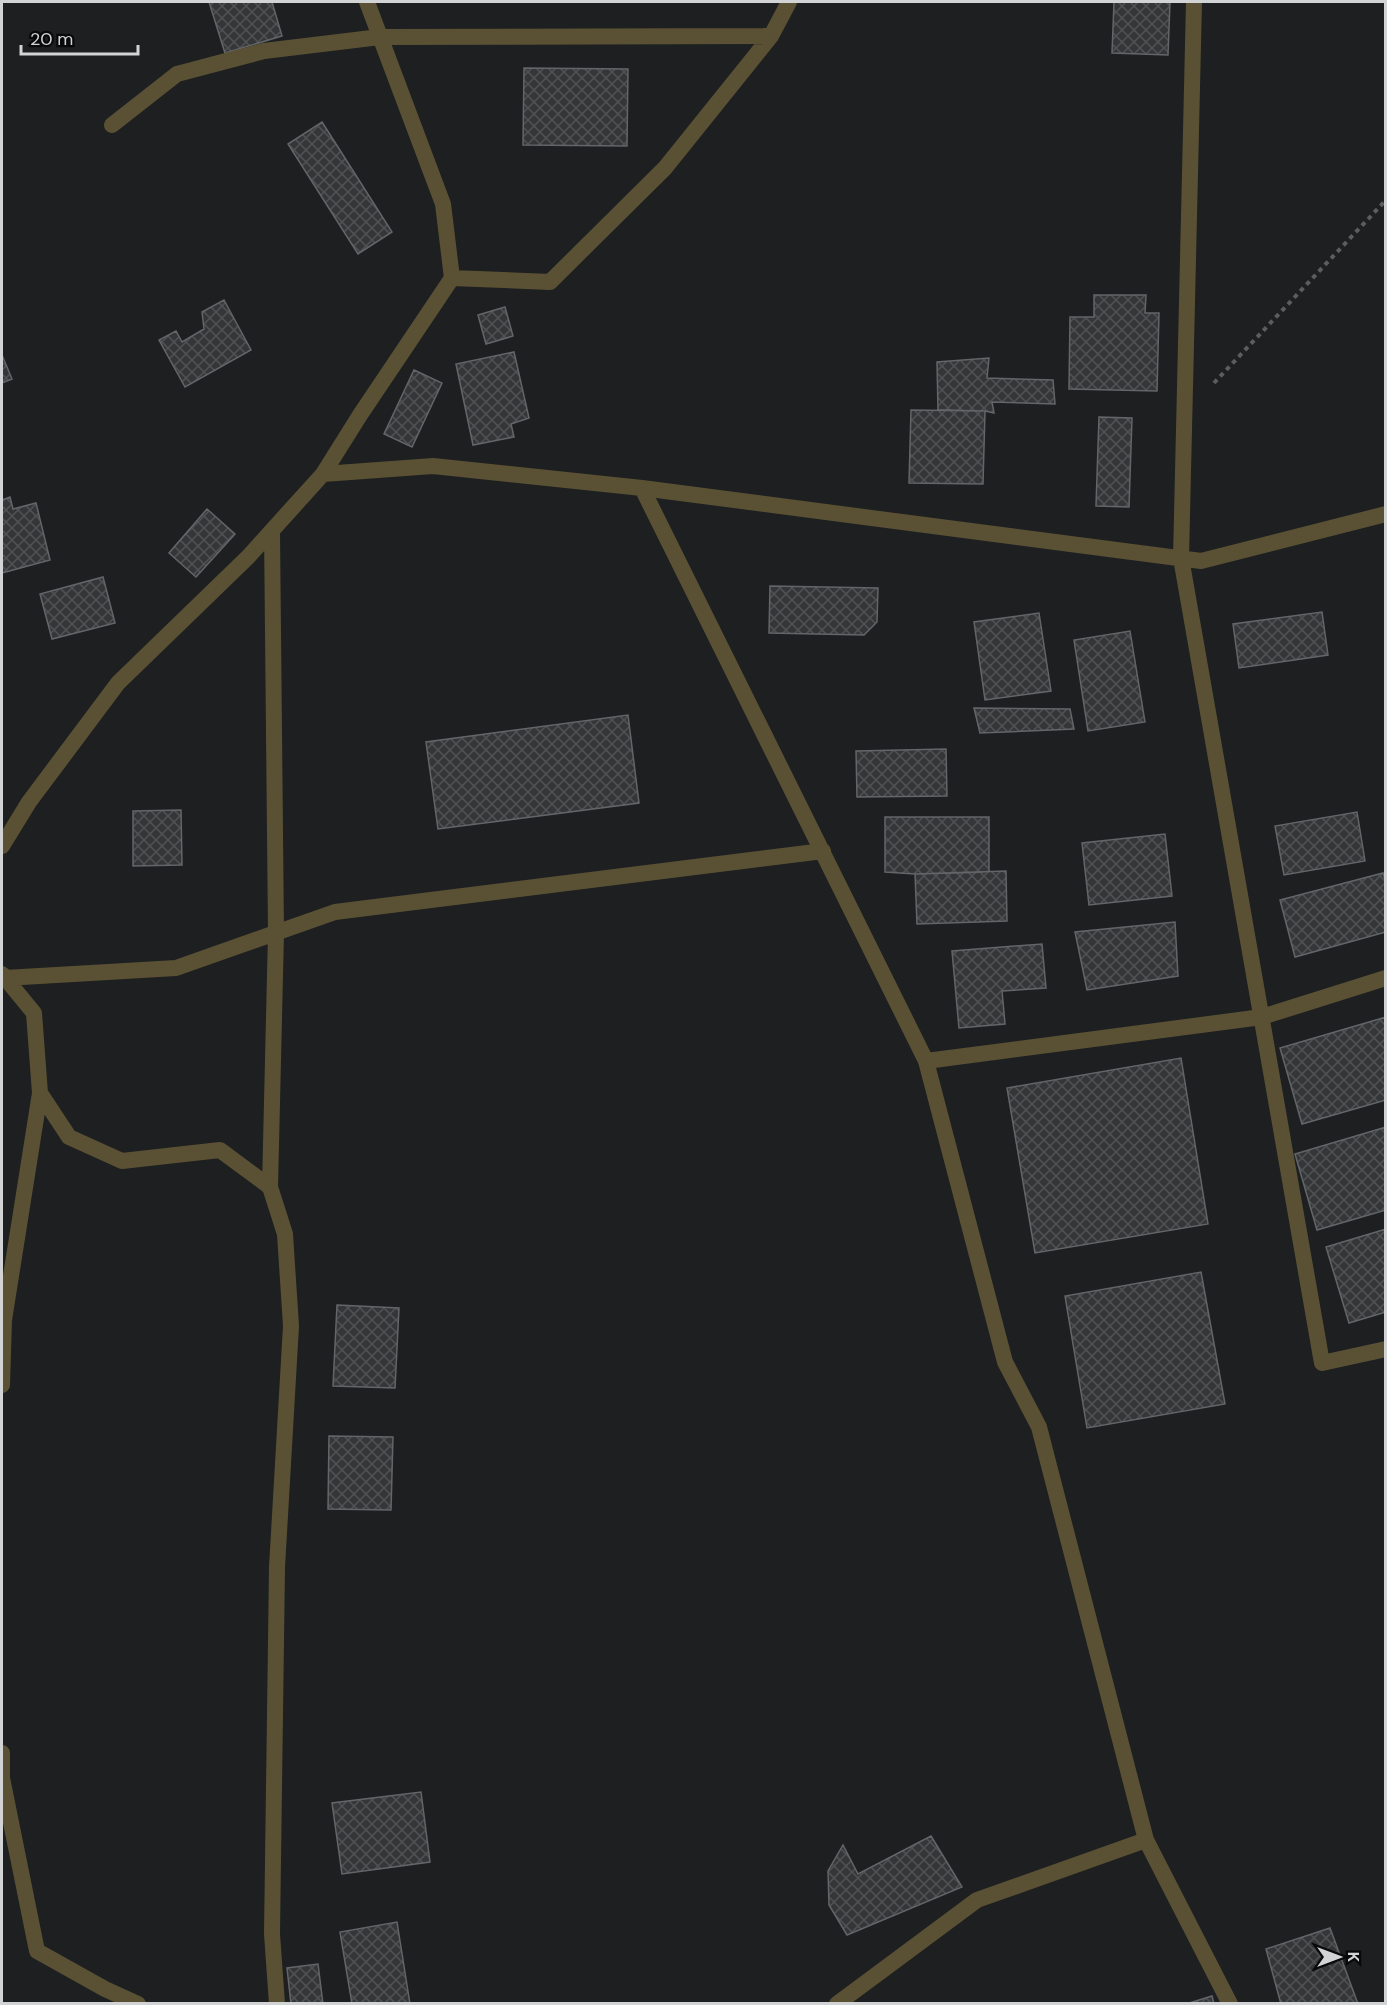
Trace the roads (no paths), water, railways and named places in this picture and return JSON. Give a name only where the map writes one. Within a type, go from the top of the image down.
[{"type":"street","points":[[2,846],[29,802],[118,683],[248,557],[323,474],[452,278],[443,204],[367,2]]},
{"type":"street","points":[[452,278],[550,282],[665,168],[771,36],[789,2]]},
{"type":"street","points":[[1194,2],[1181,558],[1322,1363],[1386,1349]]},
{"type":"street","points":[[112,125],[177,74],[264,51],[380,37],[771,36]]},
{"type":"street","points":[[323,474],[433,466],[642,488],[1201,561],[1386,514]]},
{"type":"street","points":[[642,488],[926,1061],[1005,1362],[1039,1427],[1146,1840],[1230,2004]]},
{"type":"street","points":[[272,531],[276,933],[270,1187],[285,1234],[291,1326],[277,1568],[272,1934],[277,2004]]},
{"type":"street","points":[[3,976],[176,968],[335,912],[823,851]]},
{"type":"street","points":[[2,1385],[4,1320],[40,1093],[34,1013],[3,976]]},
{"type":"street","points":[[926,1061],[1262,1017],[1386,978]]},
{"type":"street","points":[[40,1093],[69,1137],[122,1161],[220,1150],[270,1187]]},
{"type":"street","points":[[2,1752],[2,1778],[37,1951],[105,1989],[138,2004]]},
{"type":"street","points":[[837,2004],[977,1900],[1146,1840]]}]
